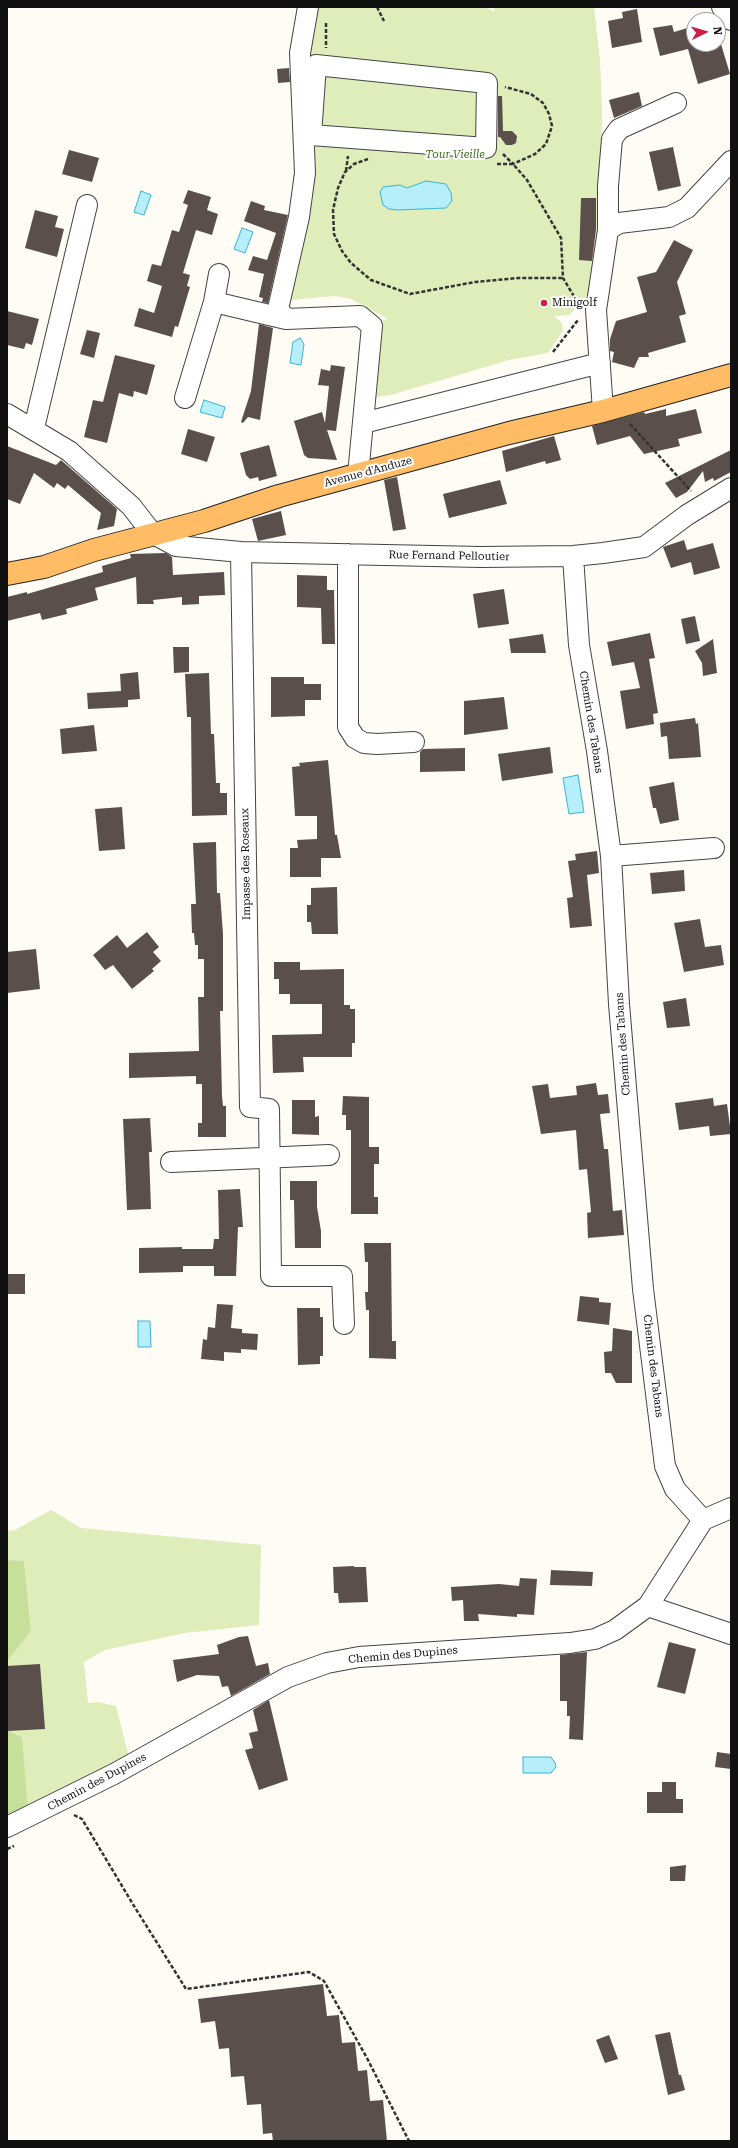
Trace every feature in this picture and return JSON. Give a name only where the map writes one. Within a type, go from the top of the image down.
[{"type":"main road","name":"Avenue d'Anduze","points":[[7,574],[44,567],[94,550],[204,521],[279,496],[509,433],[609,410],[731,375]]},
{"type":"street","points":[[286,318],[278,309],[299,217],[305,173],[300,53],[308,7]]},
{"type":"street","points":[[722,7],[731,20]]},
{"type":"street","points":[[316,66],[487,83],[486,85],[486,148],[311,135],[316,66]]},
{"type":"street","points":[[609,410],[591,319],[596,310],[608,230],[608,186],[612,138],[619,129],[676,103]]},
{"type":"street","points":[[608,230],[619,223],[669,217],[687,208],[731,161]]},
{"type":"street","points":[[34,428],[87,205]]},
{"type":"street","points":[[185,398],[214,302],[219,274]]},
{"type":"street","points":[[214,302],[286,318],[360,316],[372,326],[358,475]]},
{"type":"street","points":[[363,423],[600,363]]},
{"type":"street","points":[[7,414],[34,428],[69,451],[132,506],[152,534]]},
{"type":"street","name":"Rue Fernand Pelloutier","points":[[152,534],[176,546],[241,552],[482,557],[573,556],[644,547],[699,508],[731,488]]},
{"type":"street","name":"Impasse des Roseaux","points":[[241,552],[250,1107],[269,1109],[271,1276],[342,1276],[344,1324]]},
{"type":"street","points":[[348,554],[348,727],[355,738],[364,743],[377,744],[414,742]]},
{"type":"street","name":"Chemin des Tabans","points":[[573,556],[579,645],[597,751],[611,856],[619,1004],[643,1290],[665,1466],[675,1489],[703,1520]]},
{"type":"street","points":[[611,856],[714,848]]},
{"type":"street","points":[[171,1162],[329,1155]]},
{"type":"street","points":[[703,1520],[731,1508]]},
{"type":"street","name":"Chemin des Dupines","points":[[7,1827],[114,1774],[288,1677],[327,1663],[359,1657],[570,1643],[595,1639],[615,1630],[648,1606],[703,1520]]},
{"type":"street","points":[[648,1606],[731,1634]]},
{"type":"path","points":[[377,7],[384,21]]},
{"type":"path","points":[[326,21],[326,67]]},
{"type":"path","points":[[486,85],[512,87],[531,94],[543,103],[549,114],[552,126],[546,144],[535,154],[513,164],[492,164]]},
{"type":"path","points":[[371,159],[354,164],[346,172],[338,188],[334,210],[334,234],[342,251],[351,263],[370,280],[410,294],[475,282],[518,278],[563,278]]},
{"type":"path","points":[[513,164],[527,180],[561,238],[563,278],[591,319],[553,352]]},
{"type":"path","points":[[609,410],[690,489],[699,508]]},
{"type":"path","points":[[72,1816],[77,1815],[82,1819],[138,1913],[186,1989],[309,1972],[324,1981],[368,2060],[409,2141]]},
{"type":"path","points":[[7,1849],[21,1842]]},
{"type":"green space","name":"Tour Vieille","points":[[311,7],[486,7],[494,12],[494,7],[594,7],[600,60],[602,111],[601,217],[591,293],[569,315],[554,316],[562,323],[563,331],[548,353],[509,360],[391,395],[376,397],[375,383],[383,320],[388,319],[351,299],[335,296],[291,300],[307,37]]},
{"type":"green space","points":[[51,1510],[81,1528],[261,1545],[259,1625],[185,1633],[105,1650],[84,1662],[88,1703],[98,1702],[116,1706],[129,1757],[28,1811],[7,1730],[7,1661],[31,1630],[24,1561],[7,1560],[7,1531],[15,1530]]},
{"type":"green space","points":[[7,1560],[24,1561],[31,1631],[7,1661]]},
{"type":"green space","points":[[7,1730],[22,1738],[28,1811],[7,1817]]},
{"type":"water","points":[[426,181],[446,184],[451,193],[452,201],[446,208],[397,210],[389,209],[383,205],[380,192],[383,187],[400,185],[407,188]]},
{"type":"water","points":[[141,191],[151,195],[144,215],[134,212]]},
{"type":"water","points":[[242,228],[253,232],[245,253],[234,249]]},
{"type":"water","points":[[300,338],[304,344],[301,365],[290,363],[293,342]]},
{"type":"water","points":[[204,400],[225,407],[222,418],[200,412]]},
{"type":"water","points":[[578,775],[584,812],[569,814],[563,778]]},
{"type":"water","points":[[138,1321],[150,1321],[151,1347],[138,1347]]},
{"type":"water","points":[[523,1757],[551,1757],[556,1767],[551,1773],[523,1773]]},
{"type":"building","points":[[637,9],[642,42],[612,48],[608,21],[623,18],[622,12]]},
{"type":"building","points":[[672,25],[674,32],[686,28],[686,50],[660,56],[653,28]]},
{"type":"building","points":[[689,52],[723,52],[730,74],[698,84]]},
{"type":"building","points":[[289,68],[290,82],[278,83],[277,69]]},
{"type":"building","points":[[639,92],[642,106],[614,118],[609,100]]},
{"type":"building","points":[[498,96],[502,96],[503,131],[512,131],[517,136],[516,143],[512,145],[506,145],[500,137],[498,137]]},
{"type":"building","points":[[673,147],[681,186],[658,191],[649,152]]},
{"type":"building","points":[[69,150],[99,158],[92,182],[62,174]]},
{"type":"building","points":[[188,190],[211,197],[207,210],[218,214],[212,235],[196,230],[183,273],[190,275],[187,286],[190,287],[178,327],[175,326],[172,337],[134,326],[139,308],[154,313],[162,286],[147,281],[152,264],[161,266],[172,230],[179,232],[188,205],[183,203]]},
{"type":"building","points":[[581,198],[596,198],[596,229],[592,261],[579,260]]},
{"type":"building","points":[[251,201],[265,206],[264,210],[288,215],[268,303],[262,302],[263,298],[259,297],[264,274],[248,270],[253,256],[267,260],[276,233],[244,221]]},
{"type":"building","points":[[35,210],[58,216],[55,227],[64,229],[57,257],[25,248]]},
{"type":"building","points":[[674,240],[693,250],[677,282],[686,314],[679,316],[686,342],[648,353],[649,357],[639,357],[634,368],[612,362],[614,352],[610,351],[610,339],[616,321],[647,312],[637,277],[656,272]]},
{"type":"building","points":[[7,311],[39,319],[32,345],[26,343],[24,349],[7,345]]},
{"type":"building","points":[[259,324],[273,328],[260,420],[248,417],[243,423],[241,422],[251,391]]},
{"type":"building","points":[[87,330],[100,333],[94,358],[80,354]]},
{"type":"building","points":[[115,355],[155,365],[147,395],[134,391],[133,397],[119,393],[107,443],[84,437],[93,400],[103,402]]},
{"type":"building","points":[[331,365],[345,367],[336,431],[327,430],[337,460],[308,458],[304,455],[294,421],[322,412],[325,423],[329,386],[318,385],[321,369],[330,371]]},
{"type":"building","points":[[666,409],[666,416],[696,409],[702,433],[678,439],[680,446],[644,454],[630,436],[597,445],[592,426],[644,412],[645,414]]},
{"type":"building","points":[[188,429],[215,437],[207,462],[181,454]]},
{"type":"building","points":[[554,436],[561,460],[546,464],[545,461],[506,472],[502,451]]},
{"type":"building","points":[[269,445],[277,476],[259,481],[258,477],[250,479],[246,475],[240,453]]},
{"type":"building","points":[[7,446],[56,465],[61,460],[117,509],[114,526],[97,530],[101,513],[68,485],[65,489],[57,483],[54,488],[34,473],[20,504],[7,499]]},
{"type":"building","points":[[731,450],[731,472],[714,481],[713,478],[705,482],[703,471],[687,492],[676,498],[665,483]]},
{"type":"building","points":[[397,477],[406,529],[393,531],[384,480]]},
{"type":"building","points":[[500,480],[507,504],[449,518],[443,494]]},
{"type":"building","points":[[281,511],[286,535],[258,541],[252,519]]},
{"type":"building","points":[[684,540],[687,550],[713,543],[720,568],[694,575],[691,562],[671,568],[663,547]]},
{"type":"building","points":[[166,553],[172,557],[173,575],[224,572],[225,595],[199,596],[199,604],[182,605],[182,597],[153,600],[154,604],[137,604],[136,577],[95,588],[98,600],[66,609],[67,614],[42,620],[40,613],[7,621],[7,597],[27,592],[27,594],[103,572],[102,566],[131,558],[130,554]]},
{"type":"building","points":[[297,575],[327,576],[327,590],[334,590],[335,644],[322,644],[321,608],[297,607]]},
{"type":"building","points":[[504,589],[509,624],[478,628],[473,594]]},
{"type":"building","points":[[695,616],[700,641],[686,644],[681,619]]},
{"type":"building","points":[[650,633],[655,658],[649,659],[658,713],[653,714],[654,724],[626,729],[620,691],[640,688],[634,662],[612,666],[607,642]]},
{"type":"building","points":[[543,634],[546,653],[511,653],[509,639]]},
{"type":"building","points":[[713,639],[717,673],[703,676],[702,663],[695,651]]},
{"type":"building","points":[[173,647],[189,647],[189,672],[174,673]]},
{"type":"building","points":[[138,672],[140,699],[128,700],[128,707],[88,709],[87,693],[121,691],[120,674]]},
{"type":"building","points":[[209,673],[211,734],[214,734],[216,783],[220,783],[220,793],[227,793],[227,815],[192,816],[191,717],[187,717],[185,674]]},
{"type":"building","points":[[271,677],[304,677],[304,684],[321,684],[321,700],[305,700],[305,716],[271,717]]},
{"type":"building","points":[[504,697],[508,729],[464,735],[464,701]]},
{"type":"building","points":[[695,718],[696,724],[698,723],[701,757],[669,759],[667,736],[661,737],[660,723]]},
{"type":"building","points":[[94,725],[97,751],[62,754],[60,729]]},
{"type":"building","points":[[550,747],[553,773],[502,781],[498,754]]},
{"type":"building","points":[[465,748],[465,771],[420,772],[420,752],[423,749]]},
{"type":"building","points":[[328,760],[335,835],[337,835],[341,858],[321,858],[321,877],[290,877],[290,848],[298,848],[297,840],[317,839],[317,816],[295,816],[292,767],[300,766],[299,763]]},
{"type":"building","points":[[674,782],[679,820],[660,824],[656,808],[653,808],[649,787]]},
{"type":"building","points":[[122,807],[125,849],[99,851],[95,809]]},
{"type":"building","points":[[216,842],[217,893],[220,893],[223,934],[223,1011],[220,1011],[222,1096],[223,1106],[226,1106],[226,1137],[198,1137],[198,1123],[202,1123],[202,1084],[196,1084],[196,1076],[129,1078],[129,1053],[199,1051],[198,997],[204,997],[204,959],[198,959],[198,945],[195,945],[194,933],[192,933],[191,904],[196,904],[193,843]]},
{"type":"building","points":[[597,851],[599,873],[587,875],[592,926],[570,928],[567,898],[573,897],[568,861],[576,860],[575,854]]},
{"type":"building","points":[[684,870],[685,891],[652,894],[650,873]]},
{"type":"building","points":[[337,887],[338,934],[312,934],[311,922],[307,922],[307,905],[311,905],[311,888]]},
{"type":"building","points":[[700,919],[705,947],[721,945],[724,965],[684,972],[674,923]]},
{"type":"building","points":[[147,932],[159,947],[153,952],[161,961],[152,969],[154,971],[132,989],[113,965],[105,970],[93,955],[117,935],[127,948]]},
{"type":"building","points":[[36,949],[40,989],[7,993],[7,952]]},
{"type":"building","points":[[274,962],[300,962],[300,970],[344,969],[344,1005],[350,1005],[350,1009],[355,1009],[355,1043],[352,1043],[352,1057],[303,1057],[304,1072],[273,1073],[272,1035],[322,1034],[322,1004],[290,1004],[290,994],[279,994],[279,979],[274,979]]},
{"type":"building","points":[[686,998],[690,1026],[667,1028],[663,1002]]},
{"type":"building","points":[[596,1083],[598,1095],[608,1094],[610,1113],[600,1114],[604,1149],[608,1149],[613,1211],[622,1210],[624,1235],[588,1238],[587,1213],[591,1212],[587,1169],[579,1170],[576,1130],[541,1134],[532,1086],[548,1084],[550,1098],[577,1095],[576,1086]]},
{"type":"building","points":[[343,1096],[369,1097],[369,1147],[379,1147],[379,1164],[374,1164],[374,1197],[378,1197],[378,1214],[351,1214],[351,1130],[346,1130],[346,1115],[342,1115]]},
{"type":"building","points":[[713,1098],[714,1106],[727,1104],[731,1134],[710,1136],[709,1126],[679,1130],[675,1103]]},
{"type":"building","points":[[292,1100],[315,1100],[315,1117],[319,1116],[319,1135],[292,1134]]},
{"type":"building","points":[[150,1118],[152,1152],[149,1152],[151,1209],[127,1210],[123,1119]]},
{"type":"building","points":[[290,1181],[317,1181],[317,1207],[321,1231],[321,1248],[295,1248],[294,1200],[290,1200]]},
{"type":"building","points":[[240,1189],[243,1227],[238,1227],[236,1276],[214,1276],[214,1266],[183,1266],[183,1272],[139,1273],[139,1248],[182,1247],[182,1249],[213,1249],[214,1239],[219,1239],[218,1190]]},
{"type":"building","points":[[364,1243],[391,1243],[392,1341],[396,1341],[396,1359],[369,1358],[369,1310],[366,1310],[365,1292],[368,1292],[368,1262],[365,1262]]},
{"type":"building","points":[[8,1274],[25,1274],[25,1294],[8,1294]]},
{"type":"building","points":[[580,1296],[599,1298],[599,1302],[611,1303],[609,1325],[577,1321]]},
{"type":"building","points":[[217,1304],[233,1305],[231,1328],[242,1329],[242,1333],[258,1334],[257,1350],[241,1349],[241,1353],[224,1352],[224,1361],[201,1359],[203,1339],[207,1340],[208,1327],[215,1328]]},
{"type":"building","points":[[297,1308],[320,1308],[320,1317],[323,1317],[323,1356],[320,1356],[320,1364],[298,1365]]},
{"type":"building","points":[[613,1328],[632,1331],[632,1383],[616,1383],[611,1373],[605,1373],[604,1352],[612,1351]]},
{"type":"building","points":[[333,1567],[366,1567],[368,1602],[339,1603],[338,1593],[334,1593]]},
{"type":"building","points":[[551,1570],[593,1572],[592,1586],[550,1585]]},
{"type":"building","points":[[520,1578],[537,1579],[534,1615],[517,1614],[517,1617],[478,1614],[479,1621],[464,1621],[463,1600],[452,1601],[451,1587],[499,1584],[519,1586]]},
{"type":"building","points":[[248,1636],[256,1666],[268,1663],[270,1674],[231,1696],[228,1686],[222,1687],[219,1676],[197,1675],[177,1682],[173,1660],[219,1654],[217,1645],[239,1637]]},
{"type":"building","points":[[669,1642],[696,1649],[685,1694],[657,1687]]},
{"type":"building","points":[[587,1652],[583,1740],[569,1739],[570,1716],[567,1716],[567,1701],[560,1701],[560,1655]]},
{"type":"building","points":[[40,1664],[45,1729],[8,1731],[7,1666]]},
{"type":"building","points":[[269,1700],[288,1780],[259,1790],[245,1750],[253,1748],[249,1733],[258,1731],[253,1710]]},
{"type":"building","points":[[717,1752],[731,1754],[731,1769],[715,1767]]},
{"type":"building","points":[[662,1782],[676,1782],[676,1799],[683,1799],[683,1813],[647,1813],[647,1792],[662,1792]]},
{"type":"building","points":[[686,1865],[685,1881],[670,1881],[670,1867]]},
{"type":"building","points":[[323,1984],[327,2016],[339,2015],[342,2043],[355,2042],[358,2071],[367,2070],[370,2101],[383,2100],[387,2141],[273,2141],[272,2133],[263,2134],[261,2104],[247,2105],[244,2076],[231,2077],[229,2048],[219,2049],[215,2021],[201,2023],[198,1999]]},
{"type":"building","points":[[670,2032],[679,2075],[681,2075],[685,2090],[668,2095],[655,2035]]},
{"type":"building","points":[[609,2035],[618,2059],[605,2063],[596,2040]]},
{"type":"place","name":"Minigolf","points":[[544,303]]}]
